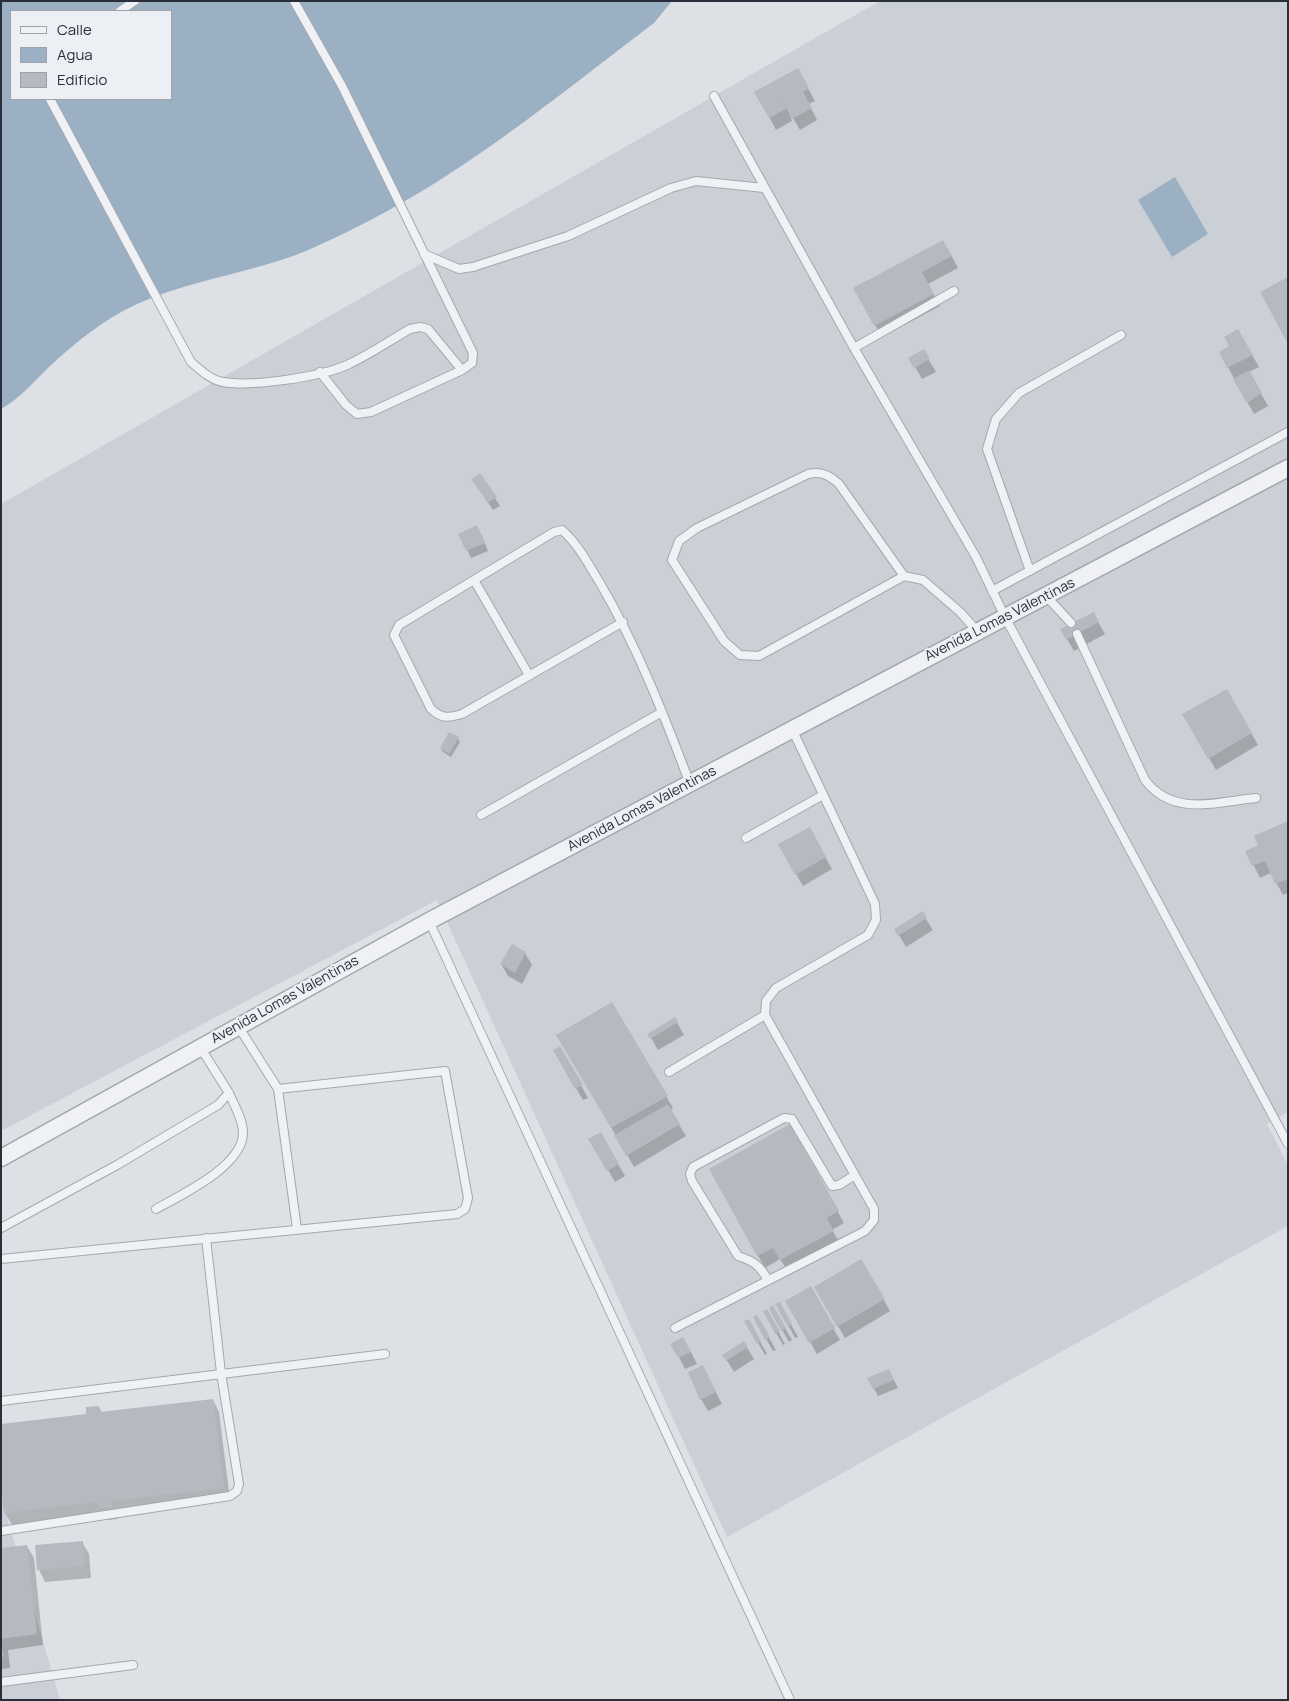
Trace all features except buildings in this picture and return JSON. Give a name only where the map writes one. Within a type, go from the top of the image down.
[{"type":"street","name":"Avenida Lomas Valentinas","points":[[1,1158],[429,920],[1288,468]]},
{"type":"lane","points":[[122,10],[135,1]]},
{"type":"lane","points":[[294,1],[342,86],[473,353],[472,363],[462,370],[371,412],[357,414],[346,405],[320,372]]},
{"type":"lane","points":[[714,96],[854,348],[976,557],[1006,618],[1288,1144]]},
{"type":"lane","points":[[51,100],[191,362],[203,373],[221,382],[248,384],[320,372],[346,365],[410,329],[420,327],[428,328],[462,370]]},
{"type":"lane","points":[[424,254],[459,269],[473,267],[568,236],[671,188],[696,181],[764,188]]},
{"type":"lane","points":[[854,348],[954,290]]},
{"type":"lane","points":[[1030,571],[987,449],[996,419],[1019,394],[1121,335]]},
{"type":"lane","points":[[992,591],[1288,432]]},
{"type":"lane","points":[[904,576],[839,484],[829,475],[816,472],[808,474],[697,528],[679,541],[672,560],[724,641],[740,655],[759,656],[904,576],[923,580],[960,612],[977,631]]},
{"type":"lane","points":[[623,622],[462,714],[447,718],[438,715],[431,709],[397,644],[395,631],[399,625],[554,532],[562,530],[580,549],[623,622],[662,712],[690,784]]},
{"type":"lane","points":[[474,580],[529,676]]},
{"type":"lane","points":[[1046,596],[1071,624]]},
{"type":"lane","points":[[1077,634],[1145,780],[1153,790],[1168,800],[1187,805],[1256,798]]},
{"type":"lane","points":[[481,815],[662,712]]},
{"type":"lane","points":[[675,1328],[865,1231],[874,1220],[874,1209],[765,1016],[766,1001],[776,988],[868,935],[876,920],[875,904],[792,729]]},
{"type":"lane","points":[[746,838],[824,795]]},
{"type":"lane","points":[[429,920],[790,1700]]},
{"type":"lane","points":[[669,1072],[765,1016]]},
{"type":"lane","points":[[238,1026],[278,1089],[297,1229]]},
{"type":"lane","points":[[156,1209],[200,1184],[232,1159],[240,1146],[243,1134],[242,1125],[229,1093],[200,1047]]},
{"type":"lane","points":[[1,1259],[457,1214],[465,1209],[468,1198],[445,1071],[278,1089]]},
{"type":"lane","points":[[1,1228],[117,1165],[202,1115],[229,1093]]},
{"type":"lane","points":[[768,1280],[761,1267],[752,1260],[738,1256],[692,1181],[690,1174],[693,1167],[784,1118],[792,1119],[832,1186],[839,1185],[855,1175]]},
{"type":"lane","points":[[1,1531],[230,1496],[236,1491],[239,1484],[221,1373],[206,1238]]},
{"type":"lane","points":[[1,1401],[385,1354]]},
{"type":"lane","points":[[1,1682],[133,1665]]},
{"type":"shaded area","points":[[880,1],[1288,1],[1288,1112],[1267,1124],[1288,1165],[1288,1226],[727,1537],[437,900],[1,1131],[1,504]]},
{"type":"shaded area","points":[[1,1496],[60,1700],[1,1700]]},
{"type":"water","points":[[1,1],[672,1],[654,23],[581,79],[469,161],[430,186],[390,210],[303,252],[275,262],[169,292],[123,311],[101,324],[80,340],[8,405],[1,409]]},
{"type":"water","points":[[1175,177],[1208,234],[1172,257],[1138,200]]}]
